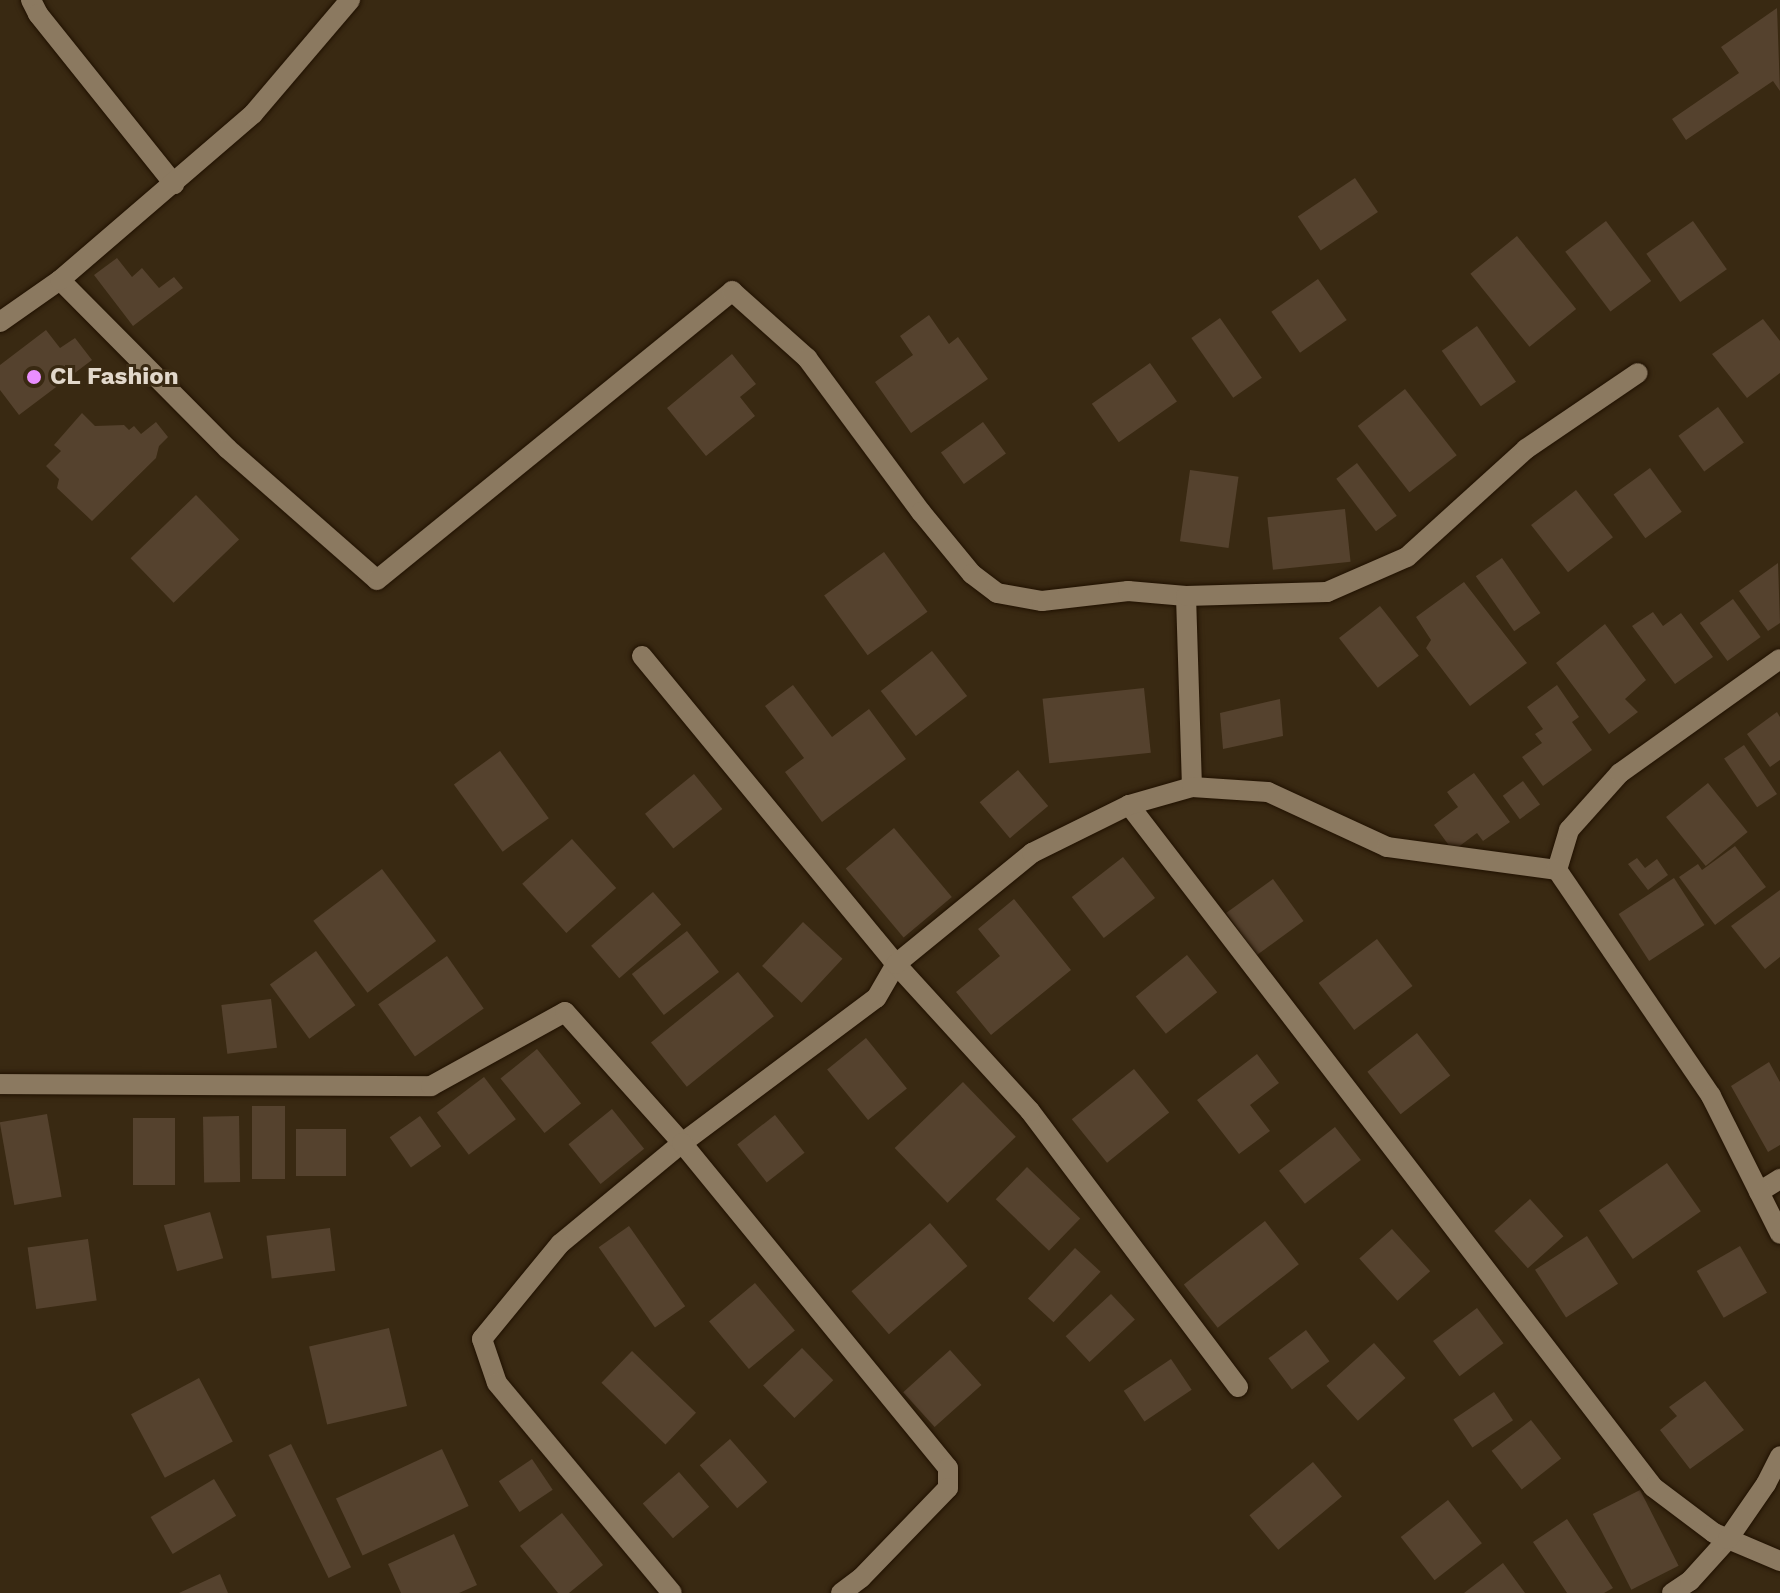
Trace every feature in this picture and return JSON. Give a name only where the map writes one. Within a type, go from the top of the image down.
[{"type":"street","points":[[31,0],[38,14],[174,184]]},
{"type":"street","points":[[0,322],[60,280],[253,114],[350,0]]},
{"type":"street","points":[[60,280],[228,449],[377,580],[732,291],[807,358],[929,522],[972,574],[997,593],[1042,601],[1128,591],[1186,596],[1327,592],[1407,557],[1526,449],[1638,373]]},
{"type":"street","points":[[1186,596],[1192,787]]},
{"type":"street","points":[[642,656],[896,964],[1030,1111],[1238,1387]]},
{"type":"street","points":[[1557,870],[1569,830],[1620,773],[1780,659]]},
{"type":"street","points":[[672,1593],[497,1383],[482,1339],[560,1244],[682,1143],[876,998],[896,964],[1032,853],[1129,805],[1192,787],[1268,792],[1387,847],[1557,870],[1711,1096],[1780,1234]]},
{"type":"street","points":[[1129,805],[1653,1487],[1714,1533],[1780,1561]]},
{"type":"street","points":[[0,1084],[431,1086],[565,1012],[682,1143],[948,1468],[948,1488],[861,1578],[841,1593]]},
{"type":"street","points":[[1759,1192],[1780,1179]]},
{"type":"street","points":[[1672,1593],[1690,1581],[1728,1539],[1766,1484],[1780,1456]]},
{"type":"building","points":[[1777,8],[1780,91],[1773,81],[1686,140],[1672,119],[1739,73],[1721,47]]},
{"type":"building","points":[[1355,178],[1378,212],[1321,251],[1298,217]]},
{"type":"building","points":[[1606,221],[1651,281],[1610,312],[1565,252]]},
{"type":"building","points":[[1693,221],[1727,269],[1680,302],[1646,254]]},
{"type":"building","points":[[1517,236],[1576,309],[1530,347],[1470,274]]},
{"type":"building","points":[[117,258],[132,277],[142,268],[159,288],[174,277],[183,288],[133,326],[94,275]]},
{"type":"building","points":[[1318,279],[1347,320],[1300,353],[1271,312]]},
{"type":"building","points":[[929,315],[949,344],[958,337],[988,379],[911,433],[875,382],[913,355],[900,336]]},
{"type":"building","points":[[1220,318],[1262,378],[1233,398],[1191,338]]},
{"type":"building","points":[[1763,319],[1780,341],[1780,373],[1747,398],[1712,354]]},
{"type":"building","points":[[1477,326],[1516,382],[1481,406],[1442,351]]},
{"type":"building","name":"CL Fashion","points":[[46,330],[60,348],[75,338],[92,360],[19,415],[0,390],[0,365]]},
{"type":"building","points":[[732,354],[756,384],[740,397],[755,416],[706,456],[667,408]]},
{"type":"building","points":[[1150,363],[1177,402],[1119,442],[1092,404]]},
{"type":"building","points":[[1405,389],[1457,455],[1409,492],[1358,426]]},
{"type":"building","points":[[1718,407],[1744,443],[1704,471],[1678,436]]},
{"type":"building","points":[[82,413],[95,426],[124,425],[129,430],[134,426],[141,434],[156,422],[168,437],[159,446],[156,458],[92,521],[57,488],[59,479],[46,466],[61,451],[54,445]]},
{"type":"building","points":[[983,422],[1006,454],[964,484],[941,453]]},
{"type":"building","points":[[1357,463],[1397,516],[1376,531],[1336,479]]},
{"type":"building","points":[[1650,468],[1682,512],[1645,538],[1614,494]]},
{"type":"building","points":[[1190,470],[1239,477],[1229,548],[1180,541]]},
{"type":"building","points":[[1576,490],[1613,537],[1568,572],[1531,525]]},
{"type":"building","points":[[196,495],[239,540],[174,603],[131,558]]},
{"type":"building","points":[[1345,509],[1351,562],[1273,570],[1267,517]]},
{"type":"building","points":[[884,552],[927,612],[868,655],[824,595]]},
{"type":"building","points":[[1502,558],[1540,613],[1514,631],[1476,576]]},
{"type":"building","points":[[1778,563],[1780,623],[1768,631],[1739,591]]},
{"type":"building","points":[[1464,582],[1527,663],[1470,706],[1426,648],[1431,640],[1416,617]]},
{"type":"building","points":[[1733,599],[1761,637],[1727,661],[1700,623]]},
{"type":"building","points":[[1380,606],[1419,656],[1378,688],[1339,638]]},
{"type":"building","points":[[1653,612],[1663,626],[1681,613],[1713,657],[1675,684],[1632,626]]},
{"type":"building","points":[[1605,624],[1646,680],[1625,699],[1638,712],[1609,734],[1556,663]]},
{"type":"building","points":[[932,651],[967,696],[916,736],[881,691]]},
{"type":"building","points":[[793,685],[832,737],[869,709],[906,759],[822,822],[785,772],[804,758],[765,706]]},
{"type":"building","points":[[1557,685],[1579,717],[1572,722],[1592,750],[1543,786],[1522,757],[1542,743],[1535,734],[1543,729],[1527,707]]},
{"type":"building","points":[[1144,688],[1151,753],[1049,763],[1043,699]]},
{"type":"building","points":[[1280,699],[1283,736],[1223,749],[1220,713]]},
{"type":"building","points":[[1777,712],[1780,717],[1780,760],[1770,767],[1747,734]]},
{"type":"building","points":[[1744,745],[1777,794],[1757,807],[1724,758]]},
{"type":"building","points":[[500,751],[549,818],[503,852],[454,785]]},
{"type":"building","points":[[1018,770],[1048,806],[1010,838],[980,802]]},
{"type":"building","points":[[1474,773],[1510,822],[1483,841],[1477,833],[1453,851],[1434,825],[1458,807],[1447,792]]},
{"type":"building","points":[[694,774],[722,809],[673,849],[645,814]]},
{"type":"building","points":[[1523,781],[1540,804],[1520,819],[1503,796]]},
{"type":"building","points":[[1708,783],[1748,832],[1706,866],[1666,817]]},
{"type":"building","points":[[894,828],[952,897],[904,937],[846,868]]},
{"type":"building","points":[[572,839],[616,888],[566,933],[522,884]]},
{"type":"building","points":[[1735,846],[1766,887],[1715,925],[1679,877],[1698,864],[1702,870]]},
{"type":"building","points":[[1123,857],[1155,898],[1104,938],[1072,897]]},
{"type":"building","points":[[1637,858],[1645,868],[1657,859],[1668,875],[1648,890],[1628,864]]},
{"type":"building","points":[[382,869],[436,941],[367,993],[313,921]]},
{"type":"building","points":[[1674,878],[1704,925],[1649,961],[1619,914]]},
{"type":"building","points":[[1273,879],[1304,921],[1257,955],[1226,913]]},
{"type":"building","points":[[1780,890],[1780,957],[1765,969],[1731,926]]},
{"type":"building","points":[[653,892],[681,924],[619,978],[591,946]]},
{"type":"building","points":[[1014,899],[1071,970],[991,1035],[956,992],[1000,956],[978,929]]},
{"type":"building","points":[[803,922],[842,959],[802,1003],[762,966]]},
{"type":"building","points":[[687,931],[719,972],[664,1015],[632,974]]},
{"type":"building","points":[[1377,939],[1413,986],[1354,1030],[1319,983]]},
{"type":"building","points":[[316,951],[355,1005],[309,1039],[270,985]]},
{"type":"building","points":[[1187,955],[1217,992],[1166,1034],[1136,997]]},
{"type":"building","points":[[447,956],[484,1008],[415,1057],[378,1004]]},
{"type":"building","points":[[738,972],[774,1016],[687,1087],[651,1042]]},
{"type":"building","points":[[271,999],[277,1048],[227,1054],[221,1005]]},
{"type":"building","points":[[1417,1033],[1450,1076],[1401,1114],[1367,1072]]},
{"type":"building","points":[[866,1038],[907,1089],[868,1120],[827,1069]]},
{"type":"building","points":[[537,1049],[581,1103],[545,1133],[500,1079]]},
{"type":"building","points":[[1257,1054],[1279,1083],[1250,1105],[1270,1131],[1239,1154],[1197,1100]]},
{"type":"building","points":[[1769,1062],[1780,1082],[1780,1145],[1768,1152],[1731,1086]]},
{"type":"building","points":[[1134,1069],[1169,1113],[1107,1163],[1072,1119]]},
{"type":"building","points":[[484,1077],[516,1119],[469,1155],[437,1113]]},
{"type":"building","points":[[963,1082],[1016,1137],[947,1203],[895,1148]]},
{"type":"building","points":[[252,1106],[285,1106],[285,1179],[252,1179]]},
{"type":"building","points":[[612,1109],[644,1149],[601,1184],[568,1144]]},
{"type":"building","points":[[47,1114],[62,1197],[14,1205],[0,1122]]},
{"type":"building","points":[[775,1115],[805,1153],[767,1182],[737,1145]]},
{"type":"building","points":[[239,1116],[240,1182],[204,1183],[203,1117]]},
{"type":"building","points":[[420,1116],[441,1146],[411,1168],[390,1137]]},
{"type":"building","points":[[133,1118],[175,1118],[175,1185],[133,1185]]},
{"type":"building","points":[[1335,1127],[1361,1160],[1305,1204],[1279,1171]]},
{"type":"building","points":[[296,1129],[346,1129],[346,1176],[296,1176]]},
{"type":"building","points":[[1667,1163],[1701,1211],[1633,1259],[1599,1211]]},
{"type":"building","points":[[1027,1167],[1080,1218],[1049,1251],[996,1199]]},
{"type":"building","points":[[1530,1199],[1563,1236],[1528,1268],[1494,1231]]},
{"type":"building","points":[[210,1212],[223,1258],[177,1271],[164,1225]]},
{"type":"building","points":[[1265,1221],[1299,1264],[1218,1328],[1184,1284]]},
{"type":"building","points":[[930,1223],[967,1266],[889,1334],[852,1291]]},
{"type":"building","points":[[629,1226],[685,1306],[655,1327],[599,1247]]},
{"type":"building","points":[[330,1228],[335,1271],[272,1278],[266,1236]]},
{"type":"building","points":[[1392,1229],[1430,1271],[1397,1301],[1359,1258]]},
{"type":"building","points":[[1587,1236],[1618,1284],[1566,1318],[1535,1270]]},
{"type":"building","points":[[88,1239],[97,1300],[36,1309],[28,1247]]},
{"type":"building","points":[[1740,1246],[1767,1293],[1724,1318],[1697,1271]]},
{"type":"building","points":[[1075,1248],[1101,1272],[1054,1322],[1028,1298]]},
{"type":"building","points":[[755,1283],[795,1330],[749,1369],[709,1322]]},
{"type":"building","points":[[1111,1294],[1135,1320],[1090,1362],[1066,1336]]},
{"type":"building","points":[[1477,1308],[1503,1343],[1460,1376],[1433,1341]]},
{"type":"building","points":[[389,1328],[407,1406],[327,1424],[309,1346]]},
{"type":"building","points":[[1306,1330],[1329,1361],[1292,1389],[1268,1358]]},
{"type":"building","points":[[1374,1343],[1405,1378],[1358,1421],[1326,1386]]},
{"type":"building","points":[[802,1348],[833,1380],[794,1418],[763,1386]]},
{"type":"building","points":[[950,1350],[981,1385],[935,1427],[903,1392]]},
{"type":"building","points":[[632,1351],[696,1413],[665,1444],[601,1383]]},
{"type":"building","points":[[1171,1359],[1192,1390],[1144,1422],[1124,1391]]},
{"type":"building","points":[[199,1378],[233,1442],[165,1478],[131,1414]]},
{"type":"building","points":[[1705,1381],[1744,1430],[1690,1469],[1660,1430],[1677,1416],[1669,1407]]},
{"type":"building","points":[[1494,1392],[1513,1420],[1472,1448],[1453,1419]]},
{"type":"building","points":[[1531,1420],[1561,1459],[1522,1489],[1492,1451]]},
{"type":"building","points":[[730,1439],[767,1482],[737,1508],[700,1465]]},
{"type":"building","points":[[291,1444],[351,1567],[329,1578],[269,1455]]},
{"type":"building","points":[[442,1449],[469,1506],[363,1556],[336,1498]]},
{"type":"building","points":[[532,1459],[553,1490],[520,1512],[499,1481]]},
{"type":"building","points":[[1313,1462],[1342,1496],[1278,1550],[1249,1515]]},
{"type":"building","points":[[679,1472],[709,1507],[673,1538],[643,1503]]},
{"type":"building","points":[[214,1479],[236,1516],[173,1554],[151,1517]]},
{"type":"building","points":[[1640,1490],[1679,1566],[1631,1590],[1593,1514]]},
{"type":"building","points":[[1448,1500],[1482,1543],[1435,1580],[1401,1537]]},
{"type":"building","points":[[562,1513],[603,1565],[569,1593],[558,1593],[520,1546]]},
{"type":"building","points":[[1567,1519],[1613,1588],[1604,1593],[1567,1593],[1533,1542]]},
{"type":"building","points":[[454,1534],[477,1585],[459,1593],[401,1593],[388,1564]]},
{"type":"building","points":[[1503,1563],[1525,1593],[1464,1593]]},
{"type":"building","points":[[220,1574],[228,1593],[179,1593]]},
{"type":"place","name":"CL Fashion","points":[[34,377]]}]
